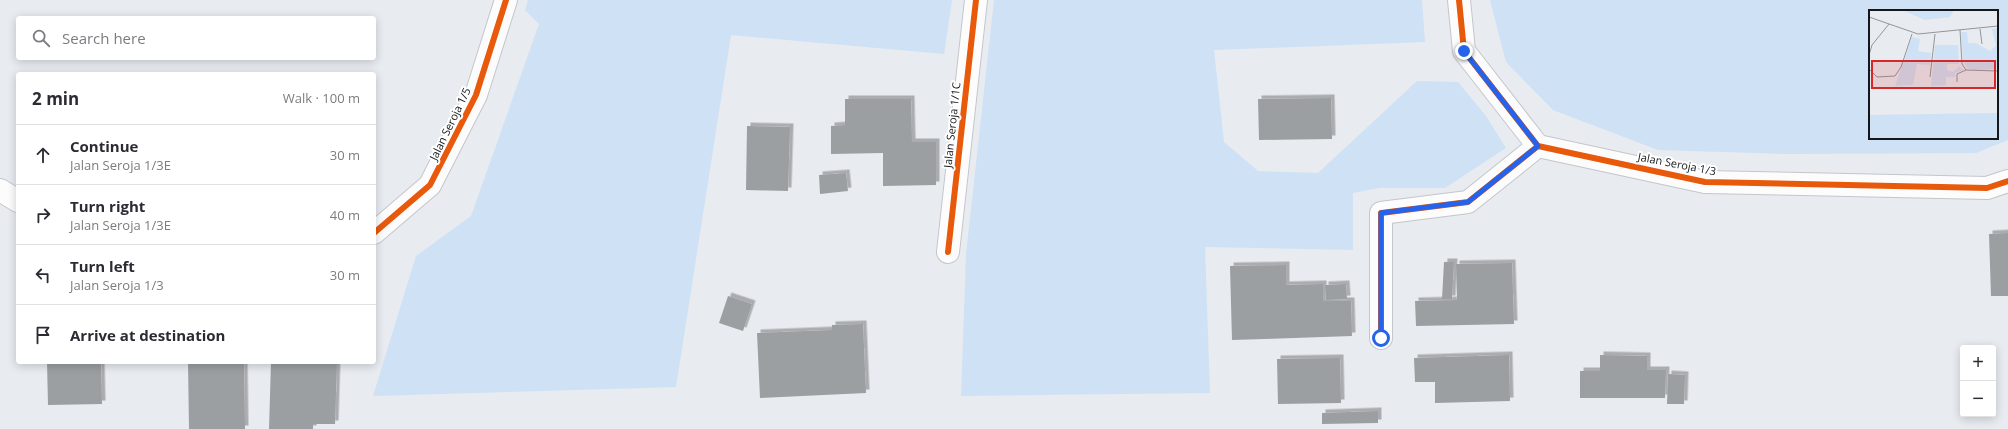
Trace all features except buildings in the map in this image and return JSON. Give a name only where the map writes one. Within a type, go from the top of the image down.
[{"type":"street","name":"Jalan Seroja 1/5","points":[[376,231],[430,185],[476,95],[506,0]]},
{"type":"street","name":"Jalan Seroja 1/1C","points":[[948,252],[976,0]]},
{"type":"street","points":[[1381,338],[1381,213],[1468,202],[1538,146],[1464,51],[1459,0]]},
{"type":"street","name":"Jalan Seroja 1/3","points":[[1538,146],[1705,182],[1987,188],[2008,181]]},
{"type":"street","points":[[0,190],[16,200]]},
{"type":"shaded area","points":[[528,0],[952,0],[944,54],[731,35],[676,387],[373,396],[416,256],[471,216],[539,24],[525,10]]},
{"type":"shaded area","points":[[994,0],[1422,0],[1425,42],[1214,50],[1224,142],[1258,171],[1318,173],[1417,81],[1458,82],[1486,116],[1506,148],[1445,188],[1379,188],[1353,193],[1353,250],[1205,247],[1210,393],[961,396],[966,254]]},
{"type":"shaded area","points":[[1490,0],[2008,0],[2008,140],[1976,153],[1788,154],[1658,150],[1553,110],[1506,62]]},
{"type":"cycle path","points":[[376,231],[430,185],[476,95],[506,0]]},
{"type":"cycle path","points":[[948,252],[976,0]]},
{"type":"cycle path","points":[[1459,0],[1464,51],[1538,146],[1705,182],[1987,188],[2008,181]]},
{"type":"cycle path","points":[[1381,338],[1381,213],[1468,202],[1538,146]]},
{"type":"route","points":[[1381,338],[1381,213],[1468,202],[1538,146],[1464,51]]}]
